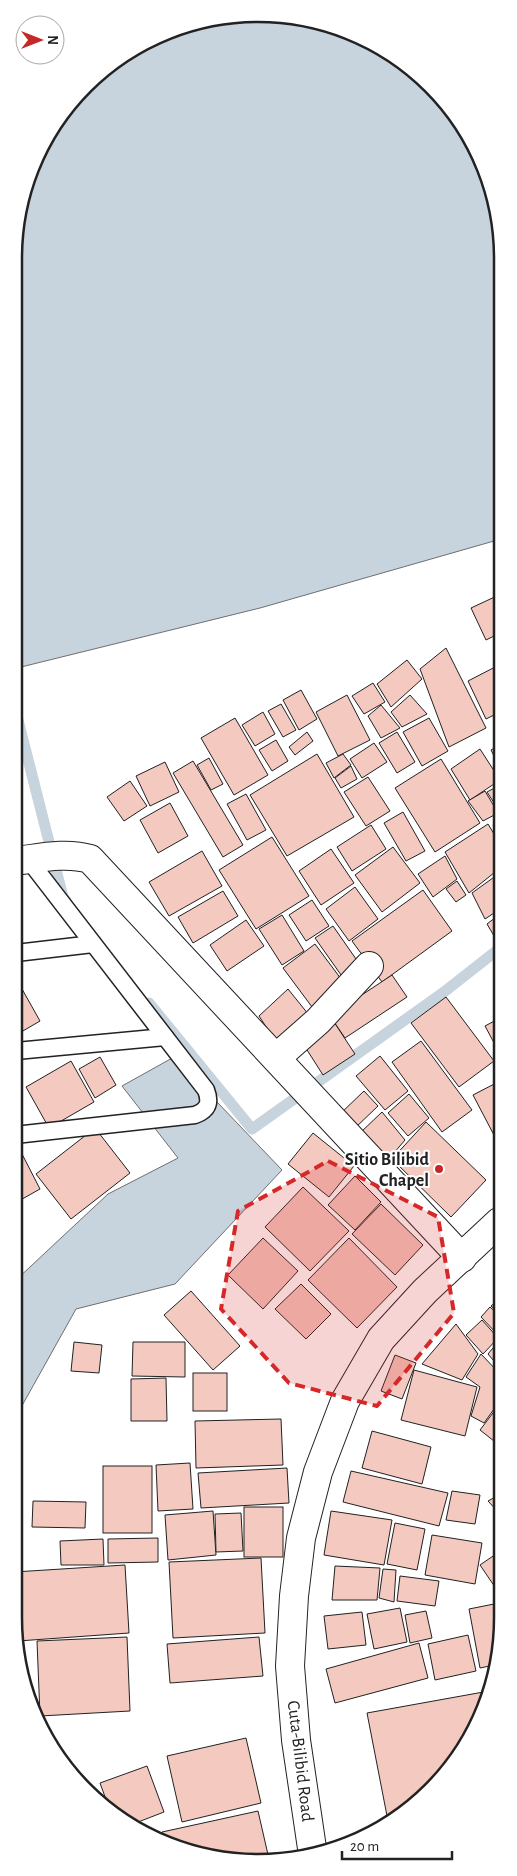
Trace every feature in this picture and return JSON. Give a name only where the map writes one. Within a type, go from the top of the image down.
[{"type":"street","points":[[30,859],[79,855],[90,859],[300,1082],[462,1258]]},
{"type":"street","points":[[276,1058],[318,1021],[369,966]]},
{"type":"street","name":"Cuta-Bilibid Road","points":[[312,1847],[296,1740],[290,1666],[294,1596],[301,1538],[318,1472],[345,1401],[381,1339],[424,1291],[494,1227]]},
{"type":"lane","points":[[22,1134],[194,1115],[208,1107],[209,1101],[206,1090],[30,859]]},
{"type":"lane","points":[[22,952],[93,944]]},
{"type":"lane","points":[[22,1050],[165,1037]]},
{"type":"highlighted area","points":[[328,1161],[438,1217],[454,1313],[377,1406],[289,1383],[221,1309],[238,1211]]},
{"type":"shaded area","points":[[258,22],[305,27],[349,40],[390,62],[414,81],[436,103],[455,127],[477,168],[490,212],[494,243],[494,541],[260,608],[22,667],[22,258],[27,212],[40,168],[54,140],[71,115],[103,81],[127,62],[168,40],[183,35],[212,27]]},
{"type":"shaded area","points":[[174,1057],[282,1170],[175,1284],[76,1309],[22,1406],[22,1274],[108,1194],[178,1158],[122,1086]]},
{"type":"building","points":[[494,597],[494,636],[486,640],[471,608]]},
{"type":"building","points":[[446,648],[486,728],[449,747],[420,669]]},
{"type":"building","points":[[407,660],[422,679],[391,707],[377,684]]},
{"type":"building","points":[[494,668],[494,715],[486,719],[468,681]]},
{"type":"building","points":[[373,683],[385,702],[364,714],[352,696]]},
{"type":"building","points":[[301,690],[317,719],[299,730],[283,700]]},
{"type":"building","points":[[347,695],[370,740],[338,756],[316,712]]},
{"type":"building","points":[[410,695],[427,714],[402,727],[391,712]]},
{"type":"building","points":[[281,704],[296,730],[283,737],[268,711]]},
{"type":"building","points":[[381,705],[400,728],[381,738],[368,716]]},
{"type":"building","points":[[263,712],[275,734],[255,746],[242,725]]},
{"type":"building","points":[[235,718],[268,775],[234,795],[201,738]]},
{"type":"building","points":[[429,718],[448,751],[422,766],[403,732]]},
{"type":"building","points":[[307,732],[313,741],[295,755],[289,747]]},
{"type":"building","points":[[397,732],[415,762],[397,773],[379,743]]},
{"type":"building","points":[[276,740],[288,761],[272,771],[259,750]]},
{"type":"building","points":[[374,743],[387,762],[362,778],[350,759]]},
{"type":"building","points":[[480,749],[494,771],[494,784],[470,800],[451,769]]},
{"type":"building","points":[[317,754],[354,817],[287,856],[250,795]]},
{"type":"building","points":[[343,754],[351,765],[334,778],[326,763]]},
{"type":"building","points":[[209,758],[223,784],[211,790],[197,765]]},
{"type":"building","points":[[441,759],[480,823],[435,852],[395,788]]},
{"type":"building","points":[[193,761],[243,845],[223,857],[173,773]]},
{"type":"building","points":[[165,762],[179,792],[150,806],[136,776]]},
{"type":"building","points":[[351,766],[357,779],[341,788],[335,778]]},
{"type":"building","points":[[368,777],[390,811],[366,826],[344,792]]},
{"type":"building","points":[[130,781],[147,806],[124,821],[107,797]]},
{"type":"building","points":[[494,788],[494,803],[487,792]]},
{"type":"building","points":[[485,791],[494,806],[494,815],[483,821],[468,801]]},
{"type":"building","points":[[246,794],[266,830],[247,840],[227,804]]},
{"type":"building","points":[[170,803],[188,836],[158,853],[140,820]]},
{"type":"building","points":[[403,812],[425,851],[406,861],[384,823]]},
{"type":"building","points":[[488,824],[494,834],[494,873],[469,893],[445,852]]},
{"type":"building","points":[[371,825],[386,849],[352,871],[337,847]]},
{"type":"building","points":[[272,837],[309,896],[256,929],[219,870]]},
{"type":"building","points":[[393,847],[420,883],[382,912],[355,875]]},
{"type":"building","points":[[331,849],[354,883],[321,905],[299,871]]},
{"type":"building","points":[[202,851],[222,886],[169,916],[149,882]]},
{"type":"building","points":[[445,856],[457,879],[433,897],[418,874]]},
{"type":"building","points":[[494,877],[494,913],[485,919],[472,893]]},
{"type":"building","points":[[457,881],[466,895],[456,902],[446,889]]},
{"type":"building","points":[[355,887],[378,919],[349,941],[326,909]]},
{"type":"building","points":[[423,890],[452,931],[382,982],[352,941]]},
{"type":"building","points":[[223,891],[238,916],[193,943],[178,917]]},
{"type":"building","points":[[312,900],[329,926],[306,941],[289,915]]},
{"type":"building","points":[[282,915],[304,951],[282,965],[259,929]]},
{"type":"building","points":[[494,919],[494,936],[487,924]]},
{"type":"building","points":[[246,920],[264,946],[227,971],[210,945]]},
{"type":"building","points":[[333,926],[363,969],[346,982],[315,938]]},
{"type":"building","points":[[315,944],[347,987],[315,1011],[283,968]]},
{"type":"building","points":[[392,975],[407,997],[345,1038],[330,1016]]},
{"type":"building","points":[[22,989],[40,1021],[22,1032]]},
{"type":"building","points":[[288,989],[313,1020],[278,1045],[259,1016]]},
{"type":"building","points":[[446,997],[494,1061],[459,1087],[411,1023]]},
{"type":"building","points":[[330,1016],[355,1054],[323,1075],[300,1039]]},
{"type":"building","points":[[494,1021],[494,1043],[485,1026]]},
{"type":"building","points":[[421,1041],[472,1110],[442,1132],[392,1062]]},
{"type":"building","points":[[380,1056],[408,1091],[385,1110],[356,1076]]},
{"type":"building","points":[[100,1057],[116,1085],[95,1098],[79,1069]]},
{"type":"building","points":[[71,1061],[94,1102],[49,1128],[26,1087]]},
{"type":"building","points":[[494,1084],[494,1135],[473,1095]]},
{"type":"building","points":[[364,1091],[378,1106],[354,1129],[340,1114]]},
{"type":"building","points":[[409,1094],[429,1118],[408,1136],[388,1113]]},
{"type":"building","points":[[382,1112],[405,1140],[388,1160],[360,1133]]},
{"type":"building","name":"Sitio Bilibid Chapel","points":[[426,1122],[486,1180],[451,1217],[392,1159]]},
{"type":"building","points":[[95,1128],[130,1173],[71,1219],[36,1174]]},
{"type":"building","points":[[313,1133],[354,1166],[329,1197],[288,1164]]},
{"type":"building","points":[[22,1154],[40,1189],[22,1199]]},
{"type":"building","points":[[355,1176],[381,1202],[355,1230],[328,1205]]},
{"type":"building","points":[[303,1187],[349,1231],[310,1271],[265,1227]]},
{"type":"building","points":[[381,1204],[423,1245],[395,1275],[352,1234]]},
{"type":"building","points":[[263,1238],[298,1271],[263,1309],[228,1275]]},
{"type":"building","points":[[349,1238],[397,1287],[357,1328],[308,1280]]},
{"type":"building","points":[[301,1284],[331,1314],[306,1339],[275,1309]]},
{"type":"building","points":[[191,1291],[240,1346],[213,1370],[164,1315]]},
{"type":"building","points":[[490,1307],[494,1311],[494,1331],[481,1317]]},
{"type":"building","points":[[482,1320],[494,1334],[494,1342],[483,1354],[466,1335]]},
{"type":"building","points":[[456,1324],[478,1354],[462,1380],[422,1364]]},
{"type":"building","points":[[74,1342],[102,1345],[99,1373],[71,1371]]},
{"type":"building","points":[[133,1342],[185,1342],[185,1377],[132,1376]]},
{"type":"building","points":[[494,1347],[494,1361],[488,1354]]},
{"type":"building","points":[[481,1354],[494,1368],[494,1409],[484,1423],[471,1416],[480,1387],[466,1377]]},
{"type":"building","points":[[395,1355],[416,1363],[402,1399],[381,1391]]},
{"type":"building","points":[[414,1370],[477,1387],[465,1436],[401,1420]]},
{"type":"building","points":[[193,1373],[227,1373],[227,1411],[193,1411]]},
{"type":"building","points":[[166,1378],[167,1421],[131,1421],[131,1379]]},
{"type":"building","points":[[494,1412],[494,1441],[480,1430]]},
{"type":"building","points":[[281,1419],[283,1465],[196,1468],[195,1421]]},
{"type":"building","points":[[372,1431],[431,1447],[422,1484],[362,1468]]},
{"type":"building","points":[[190,1463],[193,1509],[158,1511],[156,1465]]},
{"type":"building","points":[[103,1466],[152,1466],[152,1533],[103,1533]]},
{"type":"building","points":[[287,1468],[289,1503],[201,1508],[198,1473]]},
{"type":"building","points":[[351,1471],[448,1493],[439,1526],[343,1502]]},
{"type":"building","points":[[452,1491],[480,1495],[475,1524],[446,1520]]},
{"type":"building","points":[[494,1498],[494,1508],[488,1501]]},
{"type":"building","points":[[33,1501],[86,1502],[85,1528],[32,1527]]},
{"type":"building","points":[[244,1507],[283,1507],[283,1557],[244,1557]]},
{"type":"building","points":[[213,1511],[216,1555],[168,1560],[165,1515]]},
{"type":"building","points":[[331,1511],[392,1520],[384,1565],[324,1555]]},
{"type":"building","points":[[241,1513],[243,1551],[216,1552],[215,1514]]},
{"type":"building","points":[[395,1523],[425,1529],[417,1570],[387,1564]]},
{"type":"building","points":[[432,1535],[482,1543],[475,1584],[425,1575]]},
{"type":"building","points":[[158,1538],[158,1562],[108,1563],[108,1539]]},
{"type":"building","points":[[103,1539],[104,1565],[61,1565],[60,1541]]},
{"type":"building","points":[[494,1555],[494,1586],[480,1565]]},
{"type":"building","points":[[261,1558],[265,1633],[173,1638],[169,1562]]},
{"type":"building","points":[[125,1565],[129,1633],[24,1641],[22,1571]]},
{"type":"building","points":[[335,1566],[380,1568],[377,1600],[332,1600]]},
{"type":"building","points":[[383,1569],[396,1570],[394,1602],[379,1598]]},
{"type":"building","points":[[400,1576],[439,1581],[435,1606],[397,1601]]},
{"type":"building","points":[[494,1604],[494,1633],[489,1666],[480,1668],[469,1609]]},
{"type":"building","points":[[400,1608],[407,1642],[374,1649],[367,1614]]},
{"type":"building","points":[[426,1611],[432,1638],[410,1643],[405,1615]]},
{"type":"building","points":[[362,1612],[366,1645],[328,1649],[324,1616]]},
{"type":"building","points":[[468,1635],[476,1671],[435,1680],[428,1644]]},
{"type":"building","points":[[127,1637],[130,1711],[44,1716],[40,1707],[37,1641]]},
{"type":"building","points":[[259,1637],[263,1676],[170,1683],[167,1644]]},
{"type":"building","points":[[419,1643],[428,1678],[335,1703],[326,1669]]},
{"type":"building","points":[[482,1692],[477,1708],[463,1736],[446,1761],[414,1795],[387,1816],[367,1713]]},
{"type":"building","points":[[246,1738],[261,1803],[182,1822],[167,1756]]},
{"type":"building","points":[[147,1766],[164,1812],[139,1822],[105,1797],[100,1783]]},
{"type":"building","points":[[258,1811],[268,1853],[243,1853],[212,1849],[168,1836],[162,1832]]},
{"type":"waterway","points":[[22,736],[63,897],[66,901]]},
{"type":"waterway","points":[[149,1003],[252,1129],[444,992],[494,953]]},
{"type":"place","name":"Sitio Bilibid Chapel","points":[[439,1169]]}]
